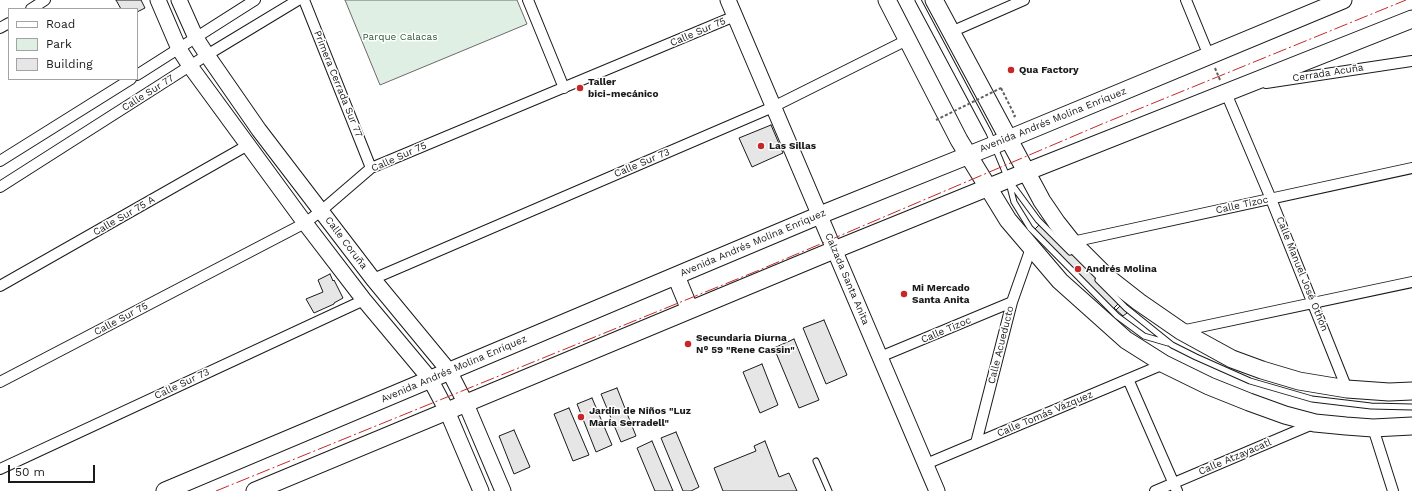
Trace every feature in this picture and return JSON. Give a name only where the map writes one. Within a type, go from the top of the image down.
[{"type":"main road","points":[[887,0],[968,156],[1008,220],[1030,248],[1060,281],[1126,340],[1164,364],[1209,386],[1242,400],[1285,415],[1315,423],[1373,428],[1412,426]]},
{"type":"main road","points":[[934,0],[951,32],[1001,142],[1026,172],[1074,250],[1139,302],[1176,338],[1262,370],[1299,381],[1347,389],[1389,392],[1412,391]]},
{"type":"main road","name":"Avenida Andrés Molina Enríquez","points":[[165,491],[820,215],[968,156],[1343,0]]},
{"type":"main road","points":[[255,491],[834,250],[1412,18]]},
{"type":"main road","points":[[676,276],[690,310]]},
{"type":"street","points":[[33,8],[45,0]]},
{"type":"street","name":"Calle Coruña","points":[[158,0],[179,49],[190,66],[305,223],[364,300],[430,379],[448,411],[481,491]]},
{"type":"street","name":"Calle Coruña","points":[[178,0],[196,38],[259,130],[373,279],[449,371],[466,404],[503,491]]},
{"type":"street","name":"Calle Sur 77","points":[[138,74],[255,0]]},
{"type":"street","name":"Calle Sur 77","points":[[0,187],[207,55],[298,0]]},
{"type":"street","name":"Primera Cerrada Sur 77","points":[[304,0],[371,168]]},
{"type":"street","points":[[529,0],[564,88]]},
{"type":"street","name":"Calzada Santa Anita","points":[[728,0],[937,491]]},
{"type":"street","points":[[951,32],[1024,0]]},
{"type":"street","points":[[1186,0],[1209,56]]},
{"type":"street","name":"Calle Sur 75","points":[[0,382],[305,223],[371,168],[735,16]]},
{"type":"street","name":"Calle Sur 73","points":[[373,279],[773,107],[907,40]]},
{"type":"street","name":"Cerrada Acuña","points":[[1245,86],[1412,60]]},
{"type":"street","name":"Calle Sur 77","points":[[0,162],[129,80]]},
{"type":"street","name":"Calle Manuel José Othón","points":[[1226,93],[1314,303],[1347,389]]},
{"type":"street","name":"Calle Sur 75 A","points":[[0,286],[248,145]]},
{"type":"street","name":"Calle Tizoc","points":[[1074,250],[1271,199],[1412,168]]},
{"type":"street","name":"Calle Acueducto","points":[[976,443],[1012,302],[1030,248]]},
{"type":"street","points":[[1176,338],[1314,303],[1412,282]]},
{"type":"street","name":"Calle Sur 73","points":[[0,469],[364,300]]},
{"type":"street","name":"Calle Tizoc","points":[[880,357],[1012,302]]},
{"type":"street","name":"Calle Tomás Vázquez","points":[[926,464],[1164,364]]},
{"type":"street","points":[[1128,379],[1175,487]]},
{"type":"street","name":"Calle Atzayacatl","points":[[1155,491],[1175,487],[1315,423]]},
{"type":"street","points":[[1373,428],[1393,491]]},
{"type":"lane","points":[[918,0],[989,133],[1001,142],[1014,202],[1030,228],[1117,316],[1144,336],[1176,338]]},
{"type":"lane","points":[[1008,179],[1038,220],[1074,250]]},
{"type":"lane","points":[[1093,275],[1126,308],[1176,338],[1196,357],[1250,381],[1312,399],[1371,406],[1412,407]]},
{"type":"lane","points":[[816,461],[829,491]]},
{"type":"path","points":[[1209,56],[1226,93]]},
{"type":"path","points":[[936,120],[1001,88],[1015,116]]},
{"type":"green space","name":"Parque Calacas","points":[[345,0],[517,0],[527,24],[380,85]]},
{"type":"building","points":[[116,0],[141,0],[145,8],[138,12],[138,8],[120,8]]},
{"type":"building","name":"Las Sillas","points":[[771,125],[783,153],[752,167],[739,138]]},
{"type":"building","points":[[1041,223],[1122,304],[1114,312],[1033,231]]},
{"type":"building","points":[[330,274],[343,298],[314,313],[306,299],[323,292],[318,280]]},
{"type":"building","points":[[1118,304],[1127,313],[1123,316],[1114,308]]},
{"type":"building","points":[[824,320],[847,375],[826,384],[803,328]]},
{"type":"building","points":[[794,339],[819,400],[799,408],[774,348]]},
{"type":"building","points":[[762,364],[778,405],[760,413],[743,372]]},
{"type":"building","points":[[617,388],[636,436],[621,442],[601,394]]},
{"type":"building","points":[[592,398],[612,445],[596,452],[577,404]]},
{"type":"building","points":[[569,408],[589,455],[573,461],[554,414]]},
{"type":"building","points":[[514,430],[530,467],[514,474],[499,436]]},
{"type":"building","points":[[676,432],[699,487],[691,491],[683,491],[661,438]]},
{"type":"building","points":[[652,441],[673,491],[655,491],[637,448]]},
{"type":"building","points":[[765,441],[779,477],[789,473],[797,491],[723,491],[714,468],[756,451],[754,446]]},
{"type":"power","points":[[216,491],[757,271],[1102,124],[1406,0]]},
{"type":"place","name":"Qua Factory","points":[[1011,70]]},
{"type":"place","name":"Taller bici-mecánico","points":[[580,88]]},
{"type":"place","name":"Las Sillas","points":[[761,146]]},
{"type":"place","name":"Andrés Molina","points":[[1078,269]]},
{"type":"place","name":"Mi Mercado Santa Anita","points":[[904,294]]},
{"type":"place","name":"Secundaria Diurna N° 59 \"Rene Cassin\"","points":[[688,344]]},
{"type":"place","name":"Jardín de Niños \"Luz María Serradell\"","points":[[581,417]]}]
